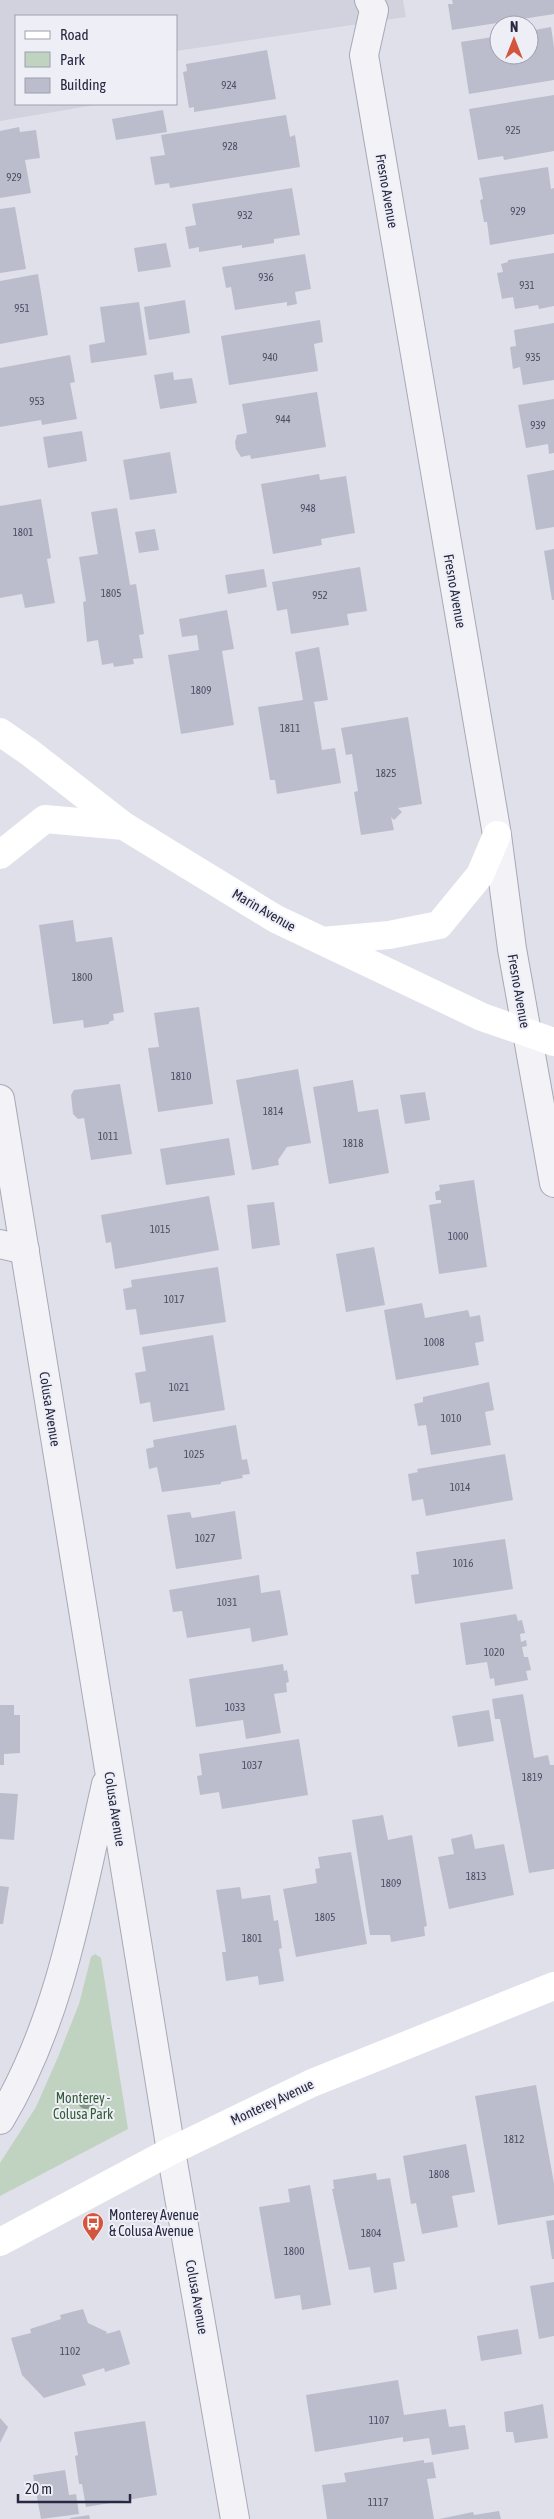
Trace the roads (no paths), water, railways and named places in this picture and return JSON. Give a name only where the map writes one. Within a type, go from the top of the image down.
[{"type":"main road","name":"Marin Avenue","points":[[0,732],[29,752],[124,826],[276,919],[482,1017],[554,1042]]},
{"type":"main road","points":[[0,855],[45,819],[124,826]]},
{"type":"main road","points":[[321,941],[389,936],[439,925],[480,875],[497,836]]},
{"type":"main road","name":"Monterey Avenue","points":[[0,2242],[171,2151],[312,2083],[554,1986]]},
{"type":"street","name":"Fresno Avenue","points":[[368,0],[374,10],[364,56],[497,836],[512,949],[554,1183]]},
{"type":"street","name":"Colusa Avenue","points":[[0,1099],[12,1247],[109,1770],[171,2151],[235,2519]]},
{"type":"street","points":[[0,2120],[35,2052],[53,1996],[74,1927],[109,1770]]},
{"type":"place","name":"Monterey Avenue & Colusa Avenue","points":[[93,2242]]},
{"type":"park label","name":"Monterey - Colusa Park","points":[[83,2106]]}]
